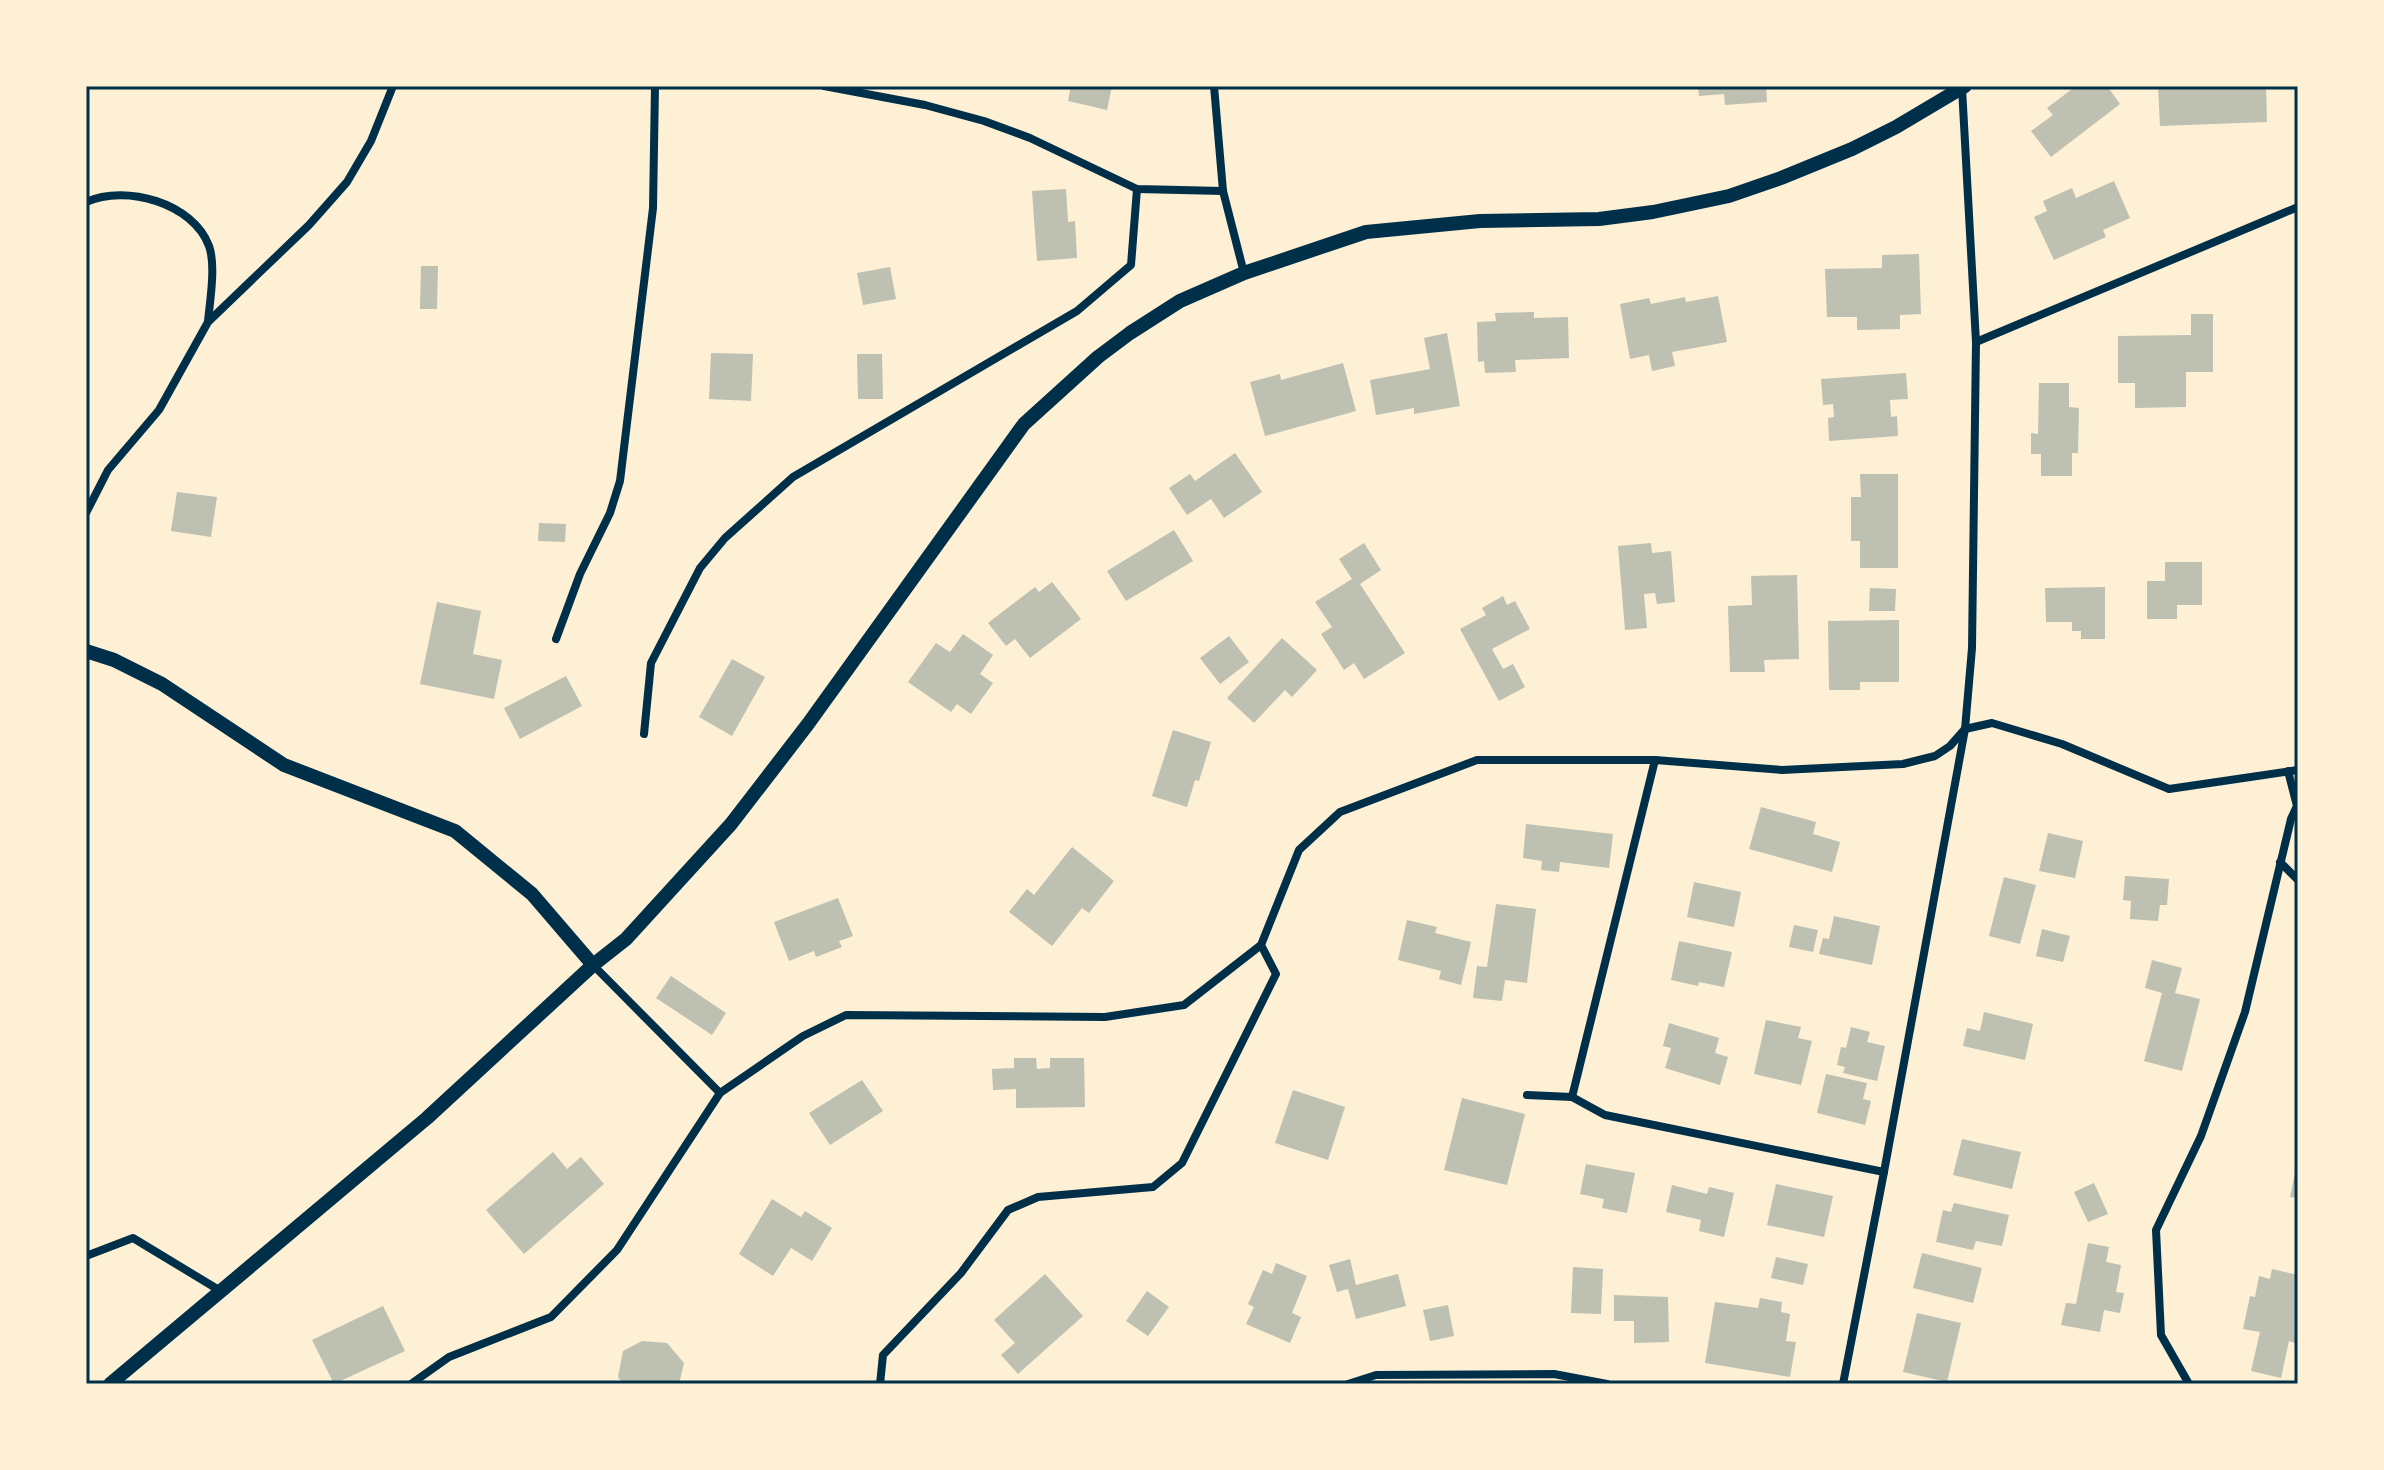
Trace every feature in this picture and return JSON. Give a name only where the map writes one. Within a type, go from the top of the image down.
[{"type":"street","points":[[86,513],[108,470],[159,410],[208,322],[309,225],[347,182],[371,141],[393,86]]},
{"type":"street","points":[[556,639],[580,574],[610,513],[620,481],[653,208],[655,86]]},
{"type":"street","points":[[824,86],[925,105],[984,121],[1030,138],[1137,189],[1223,191]]},
{"type":"street","points":[[1214,86],[1223,191],[1244,273]]},
{"type":"street","points":[[110,1384],[427,1118],[593,965],[626,939],[731,824],[808,724],[1024,424],[1130,333],[1180,301],[1244,273],[1366,232],[1480,221],[1599,219],[1653,212],[1729,196],[1852,149],[1964,87],[1976,342],[1972,648],[1965,729],[1843,1384]]},
{"type":"street","points":[[644,734],[651,663],[700,568],[725,538],[793,477],[1088,302],[1131,265],[1137,189]]},
{"type":"street","points":[[86,202],[99,196],[131,194],[164,205],[197,223],[211,248],[208,322]]},
{"type":"street","points":[[1976,342],[2298,207]]},
{"type":"street","points":[[86,651],[114,660],[162,684],[284,765],[455,831],[532,894],[593,965],[720,1093]]},
{"type":"street","points":[[411,1384],[449,1357],[551,1317],[617,1250],[720,1093],[803,1036],[846,1015],[1105,1017],[1184,1005],[1261,945],[1299,850],[1340,812],[1477,760],[1655,760],[1782,770],[1903,764],[1935,756],[1950,746],[1965,729],[1992,723],[2062,744],[2169,789],[2293,770],[2297,806],[2280,862],[2245,1012],[2201,1136],[2156,1230],[2161,1335],[2189,1384]]},
{"type":"street","points":[[1572,1097],[1655,760]]},
{"type":"street","points":[[2280,862],[2298,880]]},
{"type":"street","points":[[880,1384],[883,1355],[961,1273],[1008,1210],[1038,1197],[1153,1187],[1182,1163],[1276,974],[1261,945]]},
{"type":"street","points":[[1527,1095],[1572,1097],[1605,1115],[1884,1172]]},
{"type":"street","points":[[86,1256],[133,1238],[219,1290]]},
{"type":"street","points":[[1348,1384],[1376,1375],[1539,1374],[1607,1384]]},
{"type":"building","points":[[1071,86],[1112,86],[1107,110],[1068,101]]},
{"type":"building","points":[[1698,86],[1766,86],[1767,102],[1725,105],[1724,94],[1699,96]]},
{"type":"building","points":[[2076,86],[2107,86],[2120,104],[2051,157],[2031,131],[2053,115],[2047,108]]},
{"type":"building","points":[[2158,86],[2266,86],[2267,122],[2160,126]]},
{"type":"building","points":[[2114,181],[2130,218],[2103,230],[2106,237],[2054,260],[2034,217],[2047,211],[2043,201],[2072,188],[2076,198]]},
{"type":"building","points":[[1066,189],[1068,222],[1075,221],[1077,258],[1037,261],[1032,191]]},
{"type":"building","points":[[1919,254],[1921,314],[1900,315],[1900,329],[1857,330],[1857,317],[1827,317],[1825,269],[1882,268],[1882,255]]},
{"type":"building","points":[[421,266],[438,266],[437,309],[420,309]]},
{"type":"building","points":[[890,267],[896,299],[863,305],[857,273]]},
{"type":"building","points":[[1718,296],[1727,342],[1672,352],[1675,366],[1652,371],[1649,355],[1630,359],[1620,304],[1649,298],[1651,304],[1685,297],[1686,302]]},
{"type":"building","points":[[1534,312],[1534,318],[1568,317],[1569,358],[1515,360],[1516,372],[1485,373],[1484,361],[1478,362],[1477,322],[1496,321],[1495,313]]},
{"type":"building","points":[[2191,314],[2213,314],[2213,372],[2186,372],[2186,407],[2135,408],[2135,383],[2118,383],[2118,336],[2191,335]]},
{"type":"building","points":[[1447,333],[1460,406],[1414,414],[1414,408],[1376,415],[1370,380],[1430,369],[1424,338]]},
{"type":"building","points":[[711,353],[753,354],[751,401],[709,399]]},
{"type":"building","points":[[857,354],[882,354],[883,399],[858,399]]},
{"type":"building","points":[[1343,363],[1356,411],[1265,436],[1250,382],[1280,374],[1281,380]]},
{"type":"building","points":[[1906,373],[1908,399],[1890,400],[1891,417],[1897,416],[1898,436],[1829,441],[1828,418],[1834,417],[1833,404],[1823,405],[1821,379]]},
{"type":"building","points":[[2039,383],[2069,383],[2069,407],[2079,408],[2078,453],[2072,453],[2072,476],[2041,476],[2041,454],[2031,454],[2031,433],[2038,434]]},
{"type":"building","points":[[1235,453],[1262,492],[1224,518],[1211,499],[1187,515],[1169,488],[1190,474],[1195,481]]},
{"type":"building","points":[[1860,474],[1898,474],[1898,568],[1860,568],[1860,541],[1851,541],[1851,497],[1861,497]]},
{"type":"building","points":[[177,492],[217,497],[211,537],[171,531]]},
{"type":"building","points":[[539,523],[566,524],[565,542],[538,541]]},
{"type":"building","points":[[1174,530],[1193,561],[1126,601],[1107,571]]},
{"type":"building","points":[[1364,543],[1381,570],[1360,584],[1405,653],[1364,679],[1354,663],[1344,670],[1321,634],[1332,627],[1315,602],[1352,579],[1339,559]]},
{"type":"building","points":[[1651,543],[1652,553],[1671,551],[1675,602],[1657,604],[1655,593],[1644,594],[1647,628],[1625,630],[1618,546]]},
{"type":"building","points":[[2165,562],[2202,562],[2202,605],[2177,605],[2177,619],[2147,619],[2147,581],[2165,581]]},
{"type":"building","points":[[1797,575],[1799,659],[1764,660],[1765,672],[1730,672],[1728,606],[1752,605],[1751,576]]},
{"type":"building","points":[[1052,582],[1081,619],[1030,658],[1015,639],[1006,646],[988,623],[1035,587],[1039,592]]},
{"type":"building","points":[[2105,587],[2105,639],[2081,639],[2081,631],[2072,631],[2072,622],[2046,622],[2045,588]]},
{"type":"building","points":[[1870,588],[1896,589],[1895,611],[1869,611]]},
{"type":"building","points":[[1503,596],[1507,605],[1515,601],[1530,629],[1492,649],[1503,669],[1513,664],[1525,687],[1499,701],[1460,629],[1486,615],[1482,608]]},
{"type":"building","points":[[437,602],[481,611],[473,654],[502,660],[494,699],[420,684]]},
{"type":"building","points":[[1899,620],[1899,682],[1860,682],[1860,690],[1829,690],[1828,621]]},
{"type":"building","points":[[963,634],[993,655],[980,674],[993,683],[971,714],[957,704],[951,712],[908,682],[936,643],[950,652]]},
{"type":"building","points":[[1229,636],[1249,662],[1220,684],[1200,658]]},
{"type":"building","points":[[1282,638],[1317,670],[1292,697],[1285,690],[1254,723],[1227,698]]},
{"type":"building","points":[[732,659],[765,677],[732,736],[699,717]]},
{"type":"building","points":[[566,676],[582,706],[520,739],[504,708]]},
{"type":"building","points":[[1173,730],[1211,742],[1187,807],[1152,796]]},
{"type":"building","points":[[1761,807],[1816,822],[1813,834],[1840,842],[1832,872],[1749,849]]},
{"type":"building","points":[[1526,824],[1613,834],[1609,868],[1560,862],[1559,872],[1541,870],[1542,861],[1523,858]]},
{"type":"building","points":[[2048,833],[2083,841],[2075,878],[2039,871]]},
{"type":"building","points":[[1072,847],[1114,881],[1089,913],[1082,908],[1052,946],[1009,912],[1027,889],[1034,895]]},
{"type":"building","points":[[2125,876],[2169,879],[2167,905],[2160,905],[2158,921],[2130,919],[2131,901],[2123,900]]},
{"type":"building","points":[[2004,877],[2036,885],[2020,944],[1989,936]]},
{"type":"building","points":[[1694,882],[1741,892],[1734,927],[1687,917]]},
{"type":"building","points":[[838,898],[853,936],[839,941],[842,947],[816,957],[814,951],[789,961],[774,922]]},
{"type":"building","points":[[1496,904],[1536,909],[1527,983],[1505,980],[1502,1001],[1473,998],[1477,966],[1487,967]]},
{"type":"building","points":[[1834,916],[1880,926],[1872,965],[1819,954],[1823,938],[1829,939]]},
{"type":"building","points":[[1407,920],[1437,927],[1435,933],[1471,942],[1461,985],[1439,979],[1441,971],[1398,960]]},
{"type":"building","points":[[1794,925],[1818,930],[1813,952],[1789,947]]},
{"type":"building","points":[[2042,929],[2070,936],[2063,962],[2036,956]]},
{"type":"building","points":[[1679,941],[1732,952],[1724,987],[1699,982],[1698,986],[1671,980]]},
{"type":"building","points":[[2152,960],[2182,968],[2175,993],[2200,999],[2182,1071],[2144,1061],[2162,993],[2145,988]]},
{"type":"building","points":[[671,976],[726,1013],[712,1035],[656,998]]},
{"type":"building","points":[[1984,1012],[2033,1024],[2025,1060],[1963,1046],[1967,1028],[1980,1031]]},
{"type":"building","points":[[1766,1020],[1801,1027],[1798,1038],[1812,1041],[1801,1085],[1754,1074]]},
{"type":"building","points":[[1669,1023],[1719,1038],[1715,1053],[1728,1057],[1720,1085],[1665,1068],[1671,1048],[1663,1046]]},
{"type":"building","points":[[1851,1027],[1870,1032],[1867,1042],[1885,1046],[1877,1081],[1843,1073],[1845,1067],[1837,1065],[1841,1047],[1846,1048]]},
{"type":"building","points":[[1014,1058],[1036,1058],[1037,1069],[1050,1068],[1050,1058],[1084,1058],[1085,1107],[1016,1108],[1016,1089],[993,1090],[992,1069],[1014,1068]]},
{"type":"building","points":[[1826,1074],[1867,1083],[1863,1099],[1871,1101],[1865,1125],[1817,1113]]},
{"type":"building","points":[[862,1080],[883,1111],[830,1145],[809,1113]]},
{"type":"building","points":[[1293,1090],[1345,1107],[1328,1160],[1275,1143]]},
{"type":"building","points":[[1462,1098],[1525,1114],[1507,1185],[1444,1170]]},
{"type":"building","points":[[1962,1139],[2021,1152],[2012,1189],[1953,1175]]},
{"type":"building","points":[[553,1152],[567,1169],[581,1157],[604,1184],[524,1254],[486,1210]]},
{"type":"building","points":[[2298,1163],[2298,1198],[2290,1197]]},
{"type":"building","points":[[1586,1164],[1635,1173],[1627,1213],[1602,1208],[1604,1199],[1580,1194]]},
{"type":"building","points":[[2094,1183],[2108,1214],[2088,1222],[2074,1192]]},
{"type":"building","points":[[1776,1184],[1833,1196],[1824,1237],[1767,1225]]},
{"type":"building","points":[[1672,1185],[1707,1194],[1709,1187],[1734,1193],[1724,1237],[1699,1231],[1701,1220],[1666,1212]]},
{"type":"building","points":[[772,1199],[801,1217],[805,1211],[832,1228],[812,1261],[791,1248],[773,1276],[739,1254]]},
{"type":"building","points":[[1954,1203],[2009,1215],[2002,1246],[1976,1241],[1973,1250],[1936,1242],[1943,1210],[1951,1212]]},
{"type":"building","points":[[2088,1243],[2109,1247],[2106,1262],[2121,1265],[2116,1292],[2124,1293],[2120,1313],[2104,1310],[2100,1332],[2061,1325],[2066,1303],[2076,1304]]},
{"type":"building","points":[[1922,1253],[1982,1268],[1973,1303],[1913,1288]]},
{"type":"building","points":[[1776,1257],[1808,1264],[1803,1285],[1771,1278]]},
{"type":"building","points":[[1350,1259],[1356,1285],[1398,1274],[1406,1306],[1356,1319],[1348,1289],[1337,1292],[1329,1265]]},
{"type":"building","points":[[1276,1263],[1307,1276],[1292,1313],[1301,1317],[1290,1343],[1246,1324],[1254,1307],[1248,1304],[1263,1270],[1272,1274]]},
{"type":"building","points":[[1573,1267],[1603,1269],[1601,1314],[1571,1313]]},
{"type":"building","points":[[2272,1269],[2298,1275],[2298,1344],[2289,1341],[2281,1378],[2251,1371],[2260,1332],[2243,1329],[2250,1296],[2255,1297],[2259,1276],[2270,1279]]},
{"type":"building","points":[[1045,1274],[1083,1316],[1018,1374],[1001,1355],[1015,1343],[994,1320]]},
{"type":"building","points":[[1147,1291],[1169,1307],[1148,1336],[1126,1321]]},
{"type":"building","points":[[1614,1295],[1668,1297],[1669,1342],[1634,1343],[1634,1321],[1614,1321]]},
{"type":"building","points":[[1760,1298],[1782,1302],[1781,1312],[1790,1314],[1786,1341],[1796,1342],[1790,1377],[1705,1363],[1715,1302],[1758,1308]]},
{"type":"building","points":[[1448,1305],[1454,1336],[1430,1341],[1423,1310]]},
{"type":"building","points":[[383,1306],[405,1351],[334,1384],[312,1340]]},
{"type":"building","points":[[1917,1313],[1961,1323],[1947,1382],[1903,1372]]},
{"type":"building","points":[[642,1341],[667,1343],[684,1363],[679,1384],[623,1384],[618,1377],[623,1351]]}]
